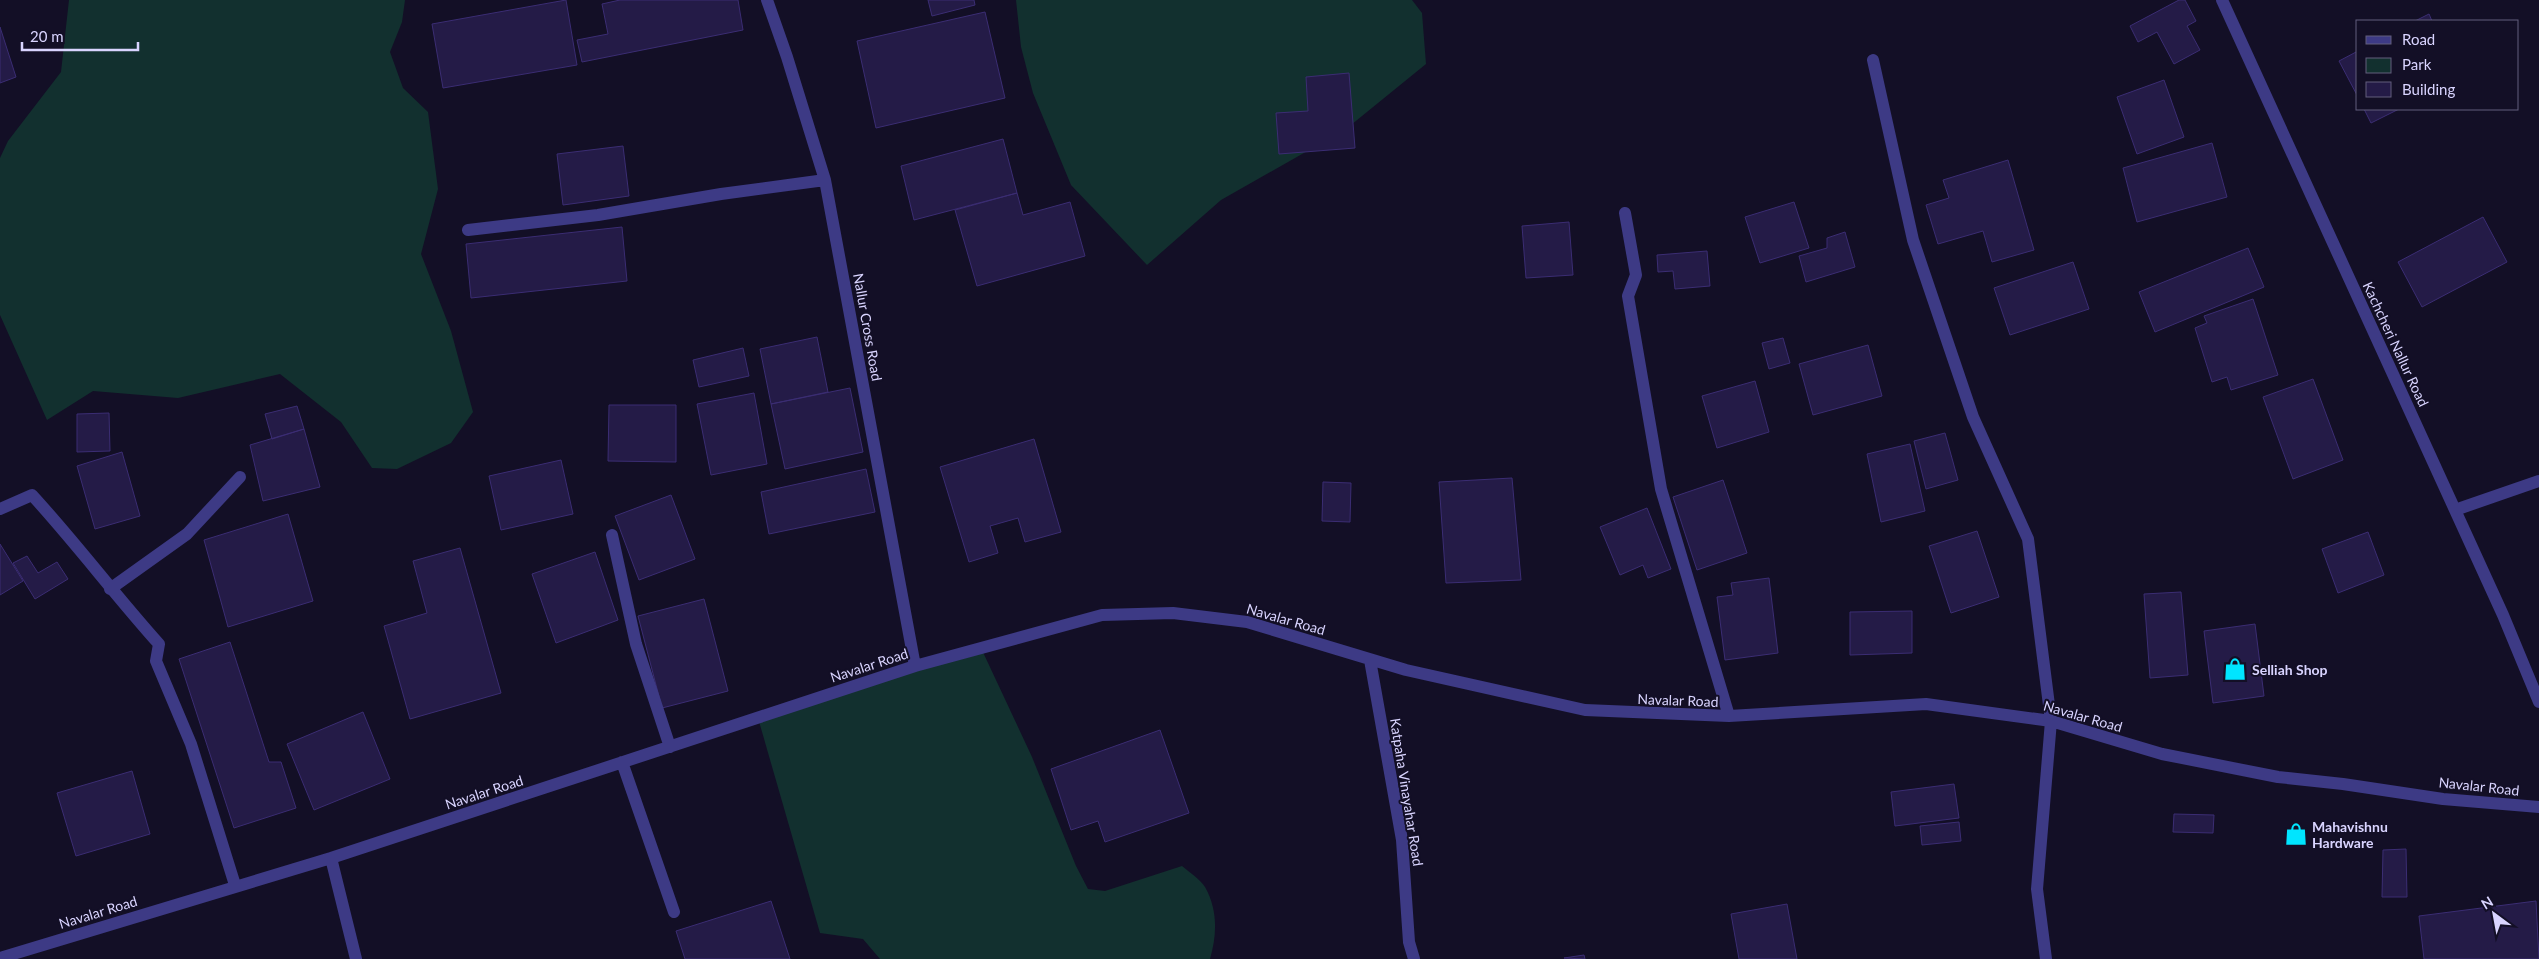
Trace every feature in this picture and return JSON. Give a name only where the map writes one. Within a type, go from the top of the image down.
[{"type":"street","name":"Nallur Cross Road","points":[[767,0],[787,57],[825,180],[915,666]]},
{"type":"street","name":"Kachcheri Nallur Road","points":[[2222,0],[2456,510],[2539,702]]},
{"type":"street","points":[[1873,60],[1913,240],[1973,417],[2028,538],[2051,721],[2037,889],[2046,959]]},
{"type":"street","points":[[468,230],[598,215],[721,194],[825,180]]},
{"type":"street","points":[[1625,213],[1636,275],[1628,296],[1661,489],[1729,716]]},
{"type":"street","points":[[110,589],[187,534],[240,477]]},
{"type":"street","points":[[2456,510],[2539,481]]},
{"type":"street","points":[[0,509],[32,495],[64,530],[110,589],[159,644],[156,661],[192,744],[235,885]]},
{"type":"street","points":[[612,535],[636,644],[670,746]]},
{"type":"street","name":"Navalar Road","points":[[0,958],[235,885],[331,858],[915,666],[1102,615],[1173,613],[1247,622],[1370,660],[1585,710],[1729,716],[1926,704],[2051,721],[2162,754],[2271,776],[2343,784],[2443,799],[2539,807]]},
{"type":"street","name":"Katpaha Vinayahar Road","points":[[1370,660],[1402,840],[1409,942],[1414,959]]},
{"type":"street","points":[[622,762],[674,912]]},
{"type":"street","points":[[331,858],[356,959]]},
{"type":"green space","points":[[69,0],[405,0],[402,22],[390,52],[403,88],[428,112],[438,189],[421,254],[451,331],[473,412],[451,443],[397,469],[372,468],[341,422],[280,374],[178,398],[93,391],[47,420],[0,315],[0,158],[8,141],[61,72]]},
{"type":"green space","points":[[1016,0],[1412,0],[1422,13],[1426,64],[1346,129],[1221,200],[1147,265],[1071,185],[1033,93],[1021,47]]},
{"type":"green space","points":[[981,648],[1032,757],[1076,866],[1088,889],[1105,891],[1182,866],[1203,884],[1212,905],[1215,932],[1210,959],[880,959],[863,939],[820,933],[758,718]]},
{"type":"building","points":[[566,0],[577,65],[443,88],[432,24]]},
{"type":"building","points":[[620,0],[738,0],[743,30],[582,62],[577,40],[608,34],[602,4]]},
{"type":"building","points":[[928,0],[974,0],[975,5],[932,16]]},
{"type":"building","points":[[2179,0],[2185,0],[2196,21],[2187,26],[2200,50],[2174,64],[2157,32],[2138,42],[2130,26]]},
{"type":"building","points":[[985,12],[1005,98],[876,128],[857,41]]},
{"type":"building","points":[[2429,14],[2432,20],[2417,20]]},
{"type":"building","points":[[0,27],[16,77],[0,83]]},
{"type":"building","points":[[2356,52],[2356,93],[2339,61]]},
{"type":"building","points":[[1349,73],[1355,148],[1279,154],[1276,113],[1308,111],[1306,77]]},
{"type":"building","points":[[2164,80],[2184,137],[2137,154],[2117,97]]},
{"type":"building","points":[[2364,110],[2397,110],[2371,123]]},
{"type":"building","points":[[1003,139],[1017,193],[914,220],[901,166]]},
{"type":"building","points":[[2212,143],[2227,197],[2137,222],[2123,168]]},
{"type":"building","points":[[623,146],[629,196],[563,205],[557,154]]},
{"type":"building","points":[[2008,160],[2034,250],[1992,262],[1983,231],[1938,244],[1926,205],[1949,198],[1943,180]]},
{"type":"building","points":[[1017,193],[1023,215],[1070,202],[1085,256],[977,286],[955,210]]},
{"type":"building","points":[[1794,202],[1809,248],[1760,263],[1745,217]]},
{"type":"building","points":[[2483,217],[2507,262],[2422,307],[2398,262]]},
{"type":"building","points":[[1569,222],[1573,275],[1526,278],[1522,226]]},
{"type":"building","points":[[622,227],[627,281],[471,298],[466,244]]},
{"type":"building","points":[[1845,232],[1855,267],[1806,282],[1799,256],[1827,248],[1827,238]]},
{"type":"building","points":[[2248,248],[2264,287],[2155,332],[2139,292]]},
{"type":"building","points":[[1707,251],[1710,286],[1675,289],[1673,271],[1658,272],[1657,255]]},
{"type":"building","points":[[2073,262],[2089,309],[2010,335],[1994,288]]},
{"type":"building","points":[[2253,299],[2278,375],[2231,390],[2227,377],[2212,382],[2195,328],[2207,323],[2204,316]]},
{"type":"building","points":[[817,337],[828,392],[771,404],[760,349]]},
{"type":"building","points":[[1783,338],[1790,363],[1769,369],[1762,343]]},
{"type":"building","points":[[1868,345],[1882,396],[1813,415],[1799,364]]},
{"type":"building","points":[[743,348],[749,376],[699,387],[693,360]]},
{"type":"building","points":[[2313,379],[2343,460],[2293,479],[2263,397]]},
{"type":"building","points":[[1755,381],[1769,432],[1717,448],[1702,396]]},
{"type":"building","points":[[850,388],[863,452],[785,469],[771,404]]},
{"type":"building","points":[[754,393],[767,464],[711,475],[697,404]]},
{"type":"building","points":[[609,405],[676,405],[676,462],[608,461]]},
{"type":"building","points":[[297,406],[304,429],[272,439],[265,414]]},
{"type":"building","points":[[109,413],[110,451],[77,452],[77,414]]},
{"type":"building","points":[[304,429],[320,487],[263,501],[250,445]]},
{"type":"building","points":[[1945,433],[1958,480],[1926,489],[1914,441]]},
{"type":"building","points":[[1034,439],[1061,532],[1025,542],[1018,518],[990,526],[998,553],[969,562],[940,467]]},
{"type":"building","points":[[1910,444],[1925,511],[1881,522],[1867,454]]},
{"type":"building","points":[[122,452],[140,516],[95,529],[77,466]]},
{"type":"building","points":[[561,460],[573,514],[501,530],[489,476]]},
{"type":"building","points":[[866,469],[875,512],[769,534],[761,492]]},
{"type":"building","points":[[1512,478],[1521,580],[1446,583],[1439,482]]},
{"type":"building","points":[[1723,480],[1747,553],[1697,570],[1673,497]]},
{"type":"building","points":[[1323,482],[1351,483],[1350,522],[1322,521]]},
{"type":"building","points":[[671,495],[695,559],[639,580],[615,516]]},
{"type":"building","points":[[1647,508],[1671,569],[1648,578],[1643,565],[1620,575],[1600,527]]},
{"type":"building","points":[[288,514],[313,601],[228,627],[204,540]]},
{"type":"building","points":[[1977,531],[1999,597],[1951,613],[1929,546]]},
{"type":"building","points":[[2368,532],[2384,575],[2338,593],[2322,549]]},
{"type":"building","points":[[0,544],[23,581],[0,595]]},
{"type":"building","points":[[460,548],[501,693],[410,719],[384,626],[427,613],[413,561]]},
{"type":"building","points":[[595,552],[618,620],[556,643],[532,574]]},
{"type":"building","points":[[27,556],[38,573],[57,562],[68,579],[35,599],[13,563]]},
{"type":"building","points":[[1769,578],[1778,653],[1725,660],[1717,597],[1733,595],[1731,583]]},
{"type":"building","points":[[2181,592],[2188,675],[2150,678],[2144,594]]},
{"type":"building","points":[[704,599],[728,691],[662,708],[638,616]]},
{"type":"building","points":[[1912,611],[1912,653],[1850,655],[1850,612]]},
{"type":"building","points":[[2255,624],[2264,696],[2213,703],[2204,631]]},
{"type":"building","points":[[230,642],[269,762],[281,762],[296,808],[234,828],[179,659]]},
{"type":"building","points":[[363,712],[390,779],[314,810],[287,744]]},
{"type":"building","points":[[1160,730],[1189,813],[1105,842],[1098,821],[1071,830],[1051,769]]},
{"type":"building","points":[[132,771],[150,834],[76,856],[57,793]]},
{"type":"building","points":[[1954,784],[1959,818],[1895,826],[1891,792]]},
{"type":"building","points":[[2174,814],[2214,815],[2213,833],[2173,832]]},
{"type":"building","points":[[1959,822],[1961,841],[1922,845],[1920,826]]},
{"type":"building","points":[[2406,849],[2407,897],[2382,897],[2383,850]]},
{"type":"building","points":[[771,901],[790,959],[685,959],[676,931]]},
{"type":"building","points":[[2536,901],[2539,959],[2424,959],[2419,916]]},
{"type":"building","points":[[1787,904],[1797,959],[1739,959],[1731,914]]},
{"type":"building","points":[[1584,955],[1585,959],[1564,958]]},
{"type":"place","name":"Selliah Shop","points":[[2235,669]]},
{"type":"place","name":"Mahavishnu Hardware","points":[[2296,834]]}]
